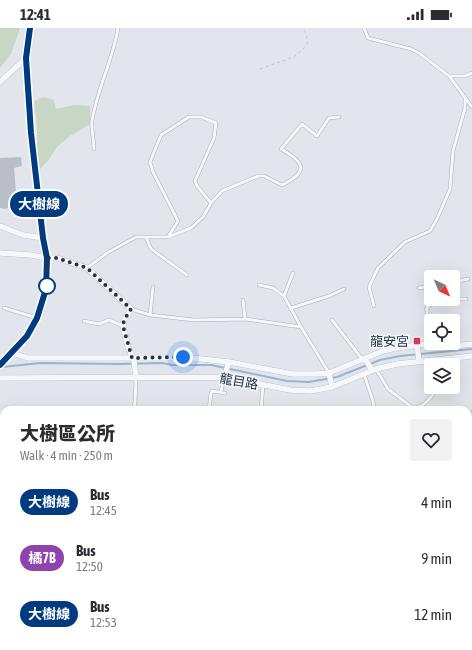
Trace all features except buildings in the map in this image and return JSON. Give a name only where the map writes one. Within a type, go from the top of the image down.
[{"type":"street","points":[[0,365],[27,336],[37,318],[46,289],[47,258],[43,238],[31,133],[26,58],[30,28]]},
{"type":"street","points":[[0,82],[26,58]]},
{"type":"street","points":[[0,226],[23,235],[43,238]]},
{"type":"street","points":[[0,253],[57,258],[87,268],[131,309],[124,320],[123,326],[133,359],[136,375]]},
{"type":"street","name":"龍目路","points":[[460,345],[472,344]]},
{"type":"street","name":"龍目路","points":[[10,355],[28,358],[193,358],[293,374],[329,375],[396,348],[424,345]]},
{"type":"street","points":[[417,346],[419,359]]},
{"type":"street","name":"龍目路","points":[[453,358],[472,356]]},
{"type":"street","name":"龍目路","points":[[0,378],[225,375],[263,386],[310,391],[364,374],[373,369],[424,359]]},
{"type":"street","points":[[365,360],[373,369]]},
{"type":"street","points":[[225,375],[229,363]]},
{"type":"street","points":[[329,375],[331,385]]},
{"type":"lane","points":[[94,149],[92,123],[97,96],[112,57],[118,28]]},
{"type":"lane","points":[[364,28],[368,38],[411,49],[449,76],[472,107]]},
{"type":"lane","points":[[449,76],[465,76],[472,73]]},
{"type":"lane","points":[[374,306],[368,287],[378,268],[405,242],[430,231],[437,219],[450,189],[453,151],[465,108],[465,98]]},
{"type":"lane","points":[[168,237],[178,221],[153,172],[150,162],[161,135],[189,117],[200,117],[216,123],[214,138],[195,181],[197,186],[211,203]]},
{"type":"lane","points":[[87,268],[121,245],[136,237],[168,237],[191,228],[203,217],[211,203],[222,191],[258,176],[264,176],[282,185],[290,181],[300,173],[302,169],[301,165],[291,155],[281,149],[302,124],[317,136],[330,118],[339,117]]},
{"type":"lane","points":[[146,237],[152,249],[187,275]]},
{"type":"lane","points":[[284,296],[293,273]]},
{"type":"lane","points":[[460,281],[468,279]]},
{"type":"lane","points":[[259,285],[273,288],[284,296],[300,327],[329,375]]},
{"type":"lane","points":[[150,315],[153,287]]},
{"type":"lane","points":[[419,288],[424,287]]},
{"type":"lane","points":[[291,308],[329,296],[344,289]]},
{"type":"lane","points":[[426,309],[434,301],[443,299],[466,299]]},
{"type":"lane","points":[[243,300],[245,319]]},
{"type":"lane","points":[[426,314],[427,306]]},
{"type":"lane","points":[[4,308],[37,318]]},
{"type":"lane","points":[[131,309],[150,315],[194,320],[245,319],[300,327]]},
{"type":"lane","points":[[84,321],[99,324],[109,320],[123,326]]},
{"type":"lane","points":[[332,320],[365,360]]},
{"type":"lane","points":[[373,369],[388,389],[410,406]]},
{"type":"lane","points":[[364,374],[374,406]]},
{"type":"lane","points":[[135,406],[136,375]]},
{"type":"lane","points":[[221,392],[225,375]]},
{"type":"lane","points":[[261,406],[263,386]]},
{"type":"lane","points":[[209,406],[212,391],[225,393]]},
{"type":"lane","points":[[421,406],[433,394]]},
{"type":"lane","points":[[379,650],[385,650]]},
{"type":"path","points":[[260,69],[294,57],[303,49],[308,42],[305,31],[302,28]]},
{"type":"green space","points":[[0,28],[20,28],[11,54],[0,68]]},
{"type":"green space","points":[[44,97],[54,100],[56,109],[74,105],[90,106],[90,124],[70,136],[57,147],[48,161],[37,172],[37,126],[34,101]]},
{"type":"waterway","points":[[2,367],[40,363],[162,363],[172,365],[211,365],[287,381],[309,382],[337,377],[380,360],[400,356],[472,349]]},
{"type":"bus line","name":"大樹線","points":[[0,365],[27,336],[37,318],[46,289],[47,258],[43,238],[31,133],[26,58],[30,28]]},
{"type":"place","name":"龍安宮","points":[[417,341]]},
{"type":"route","points":[[47,286],[46,289],[47,258],[68,260],[87,268],[131,309],[124,320],[123,326],[132,358],[183,357]]}]
